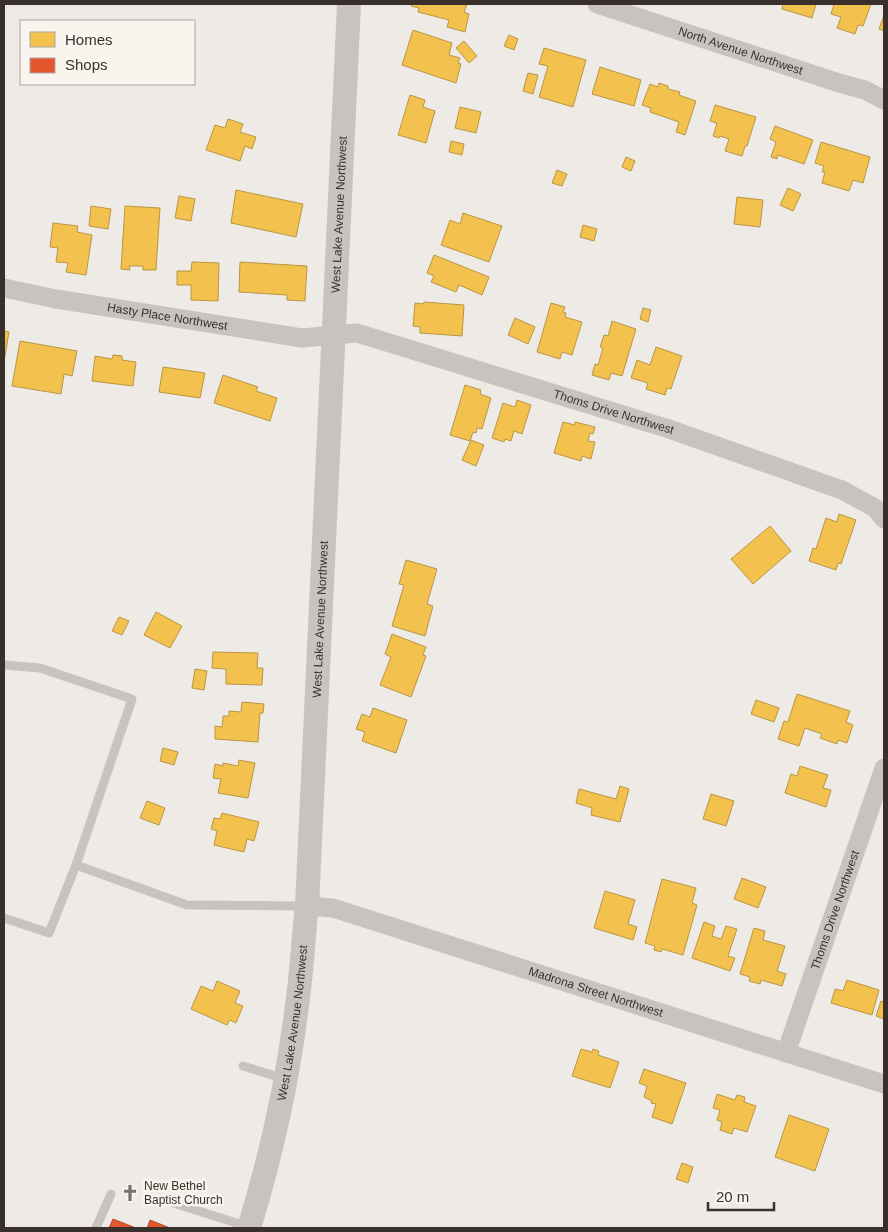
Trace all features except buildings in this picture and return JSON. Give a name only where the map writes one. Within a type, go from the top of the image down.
[{"type":"street","name":"West Lake Avenue Northwest","points":[[249,1228],[281,1103],[297,1005],[306,906],[349,4]]},
{"type":"street","name":"North Avenue Northwest","points":[[597,4],[864,90],[884,100]]},
{"type":"street","name":"Hasty Place Northwest","points":[[4,288],[56,299],[302,338],[334,334]]},
{"type":"street","name":"Thoms Drive Northwest","points":[[334,334],[357,333],[669,429],[842,490],[875,508],[884,519]]},
{"type":"street","name":"Thoms Drive Northwest","points":[[786,1053],[884,768]]},
{"type":"street","name":"Madrona Street Northwest","points":[[306,906],[333,908],[884,1084]]},
{"type":"lane","points":[[4,665],[40,668],[132,699],[76,865],[49,933],[4,918]]},
{"type":"lane","points":[[76,865],[187,905],[306,906]]},
{"type":"lane","points":[[243,1066],[285,1080]]},
{"type":"lane","points":[[96,1228],[112,1194]]},
{"type":"lane","points":[[161,1199],[249,1228]]},
{"type":"place","name":"New Bethel Baptist Church","points":[[130,1193]]}]
